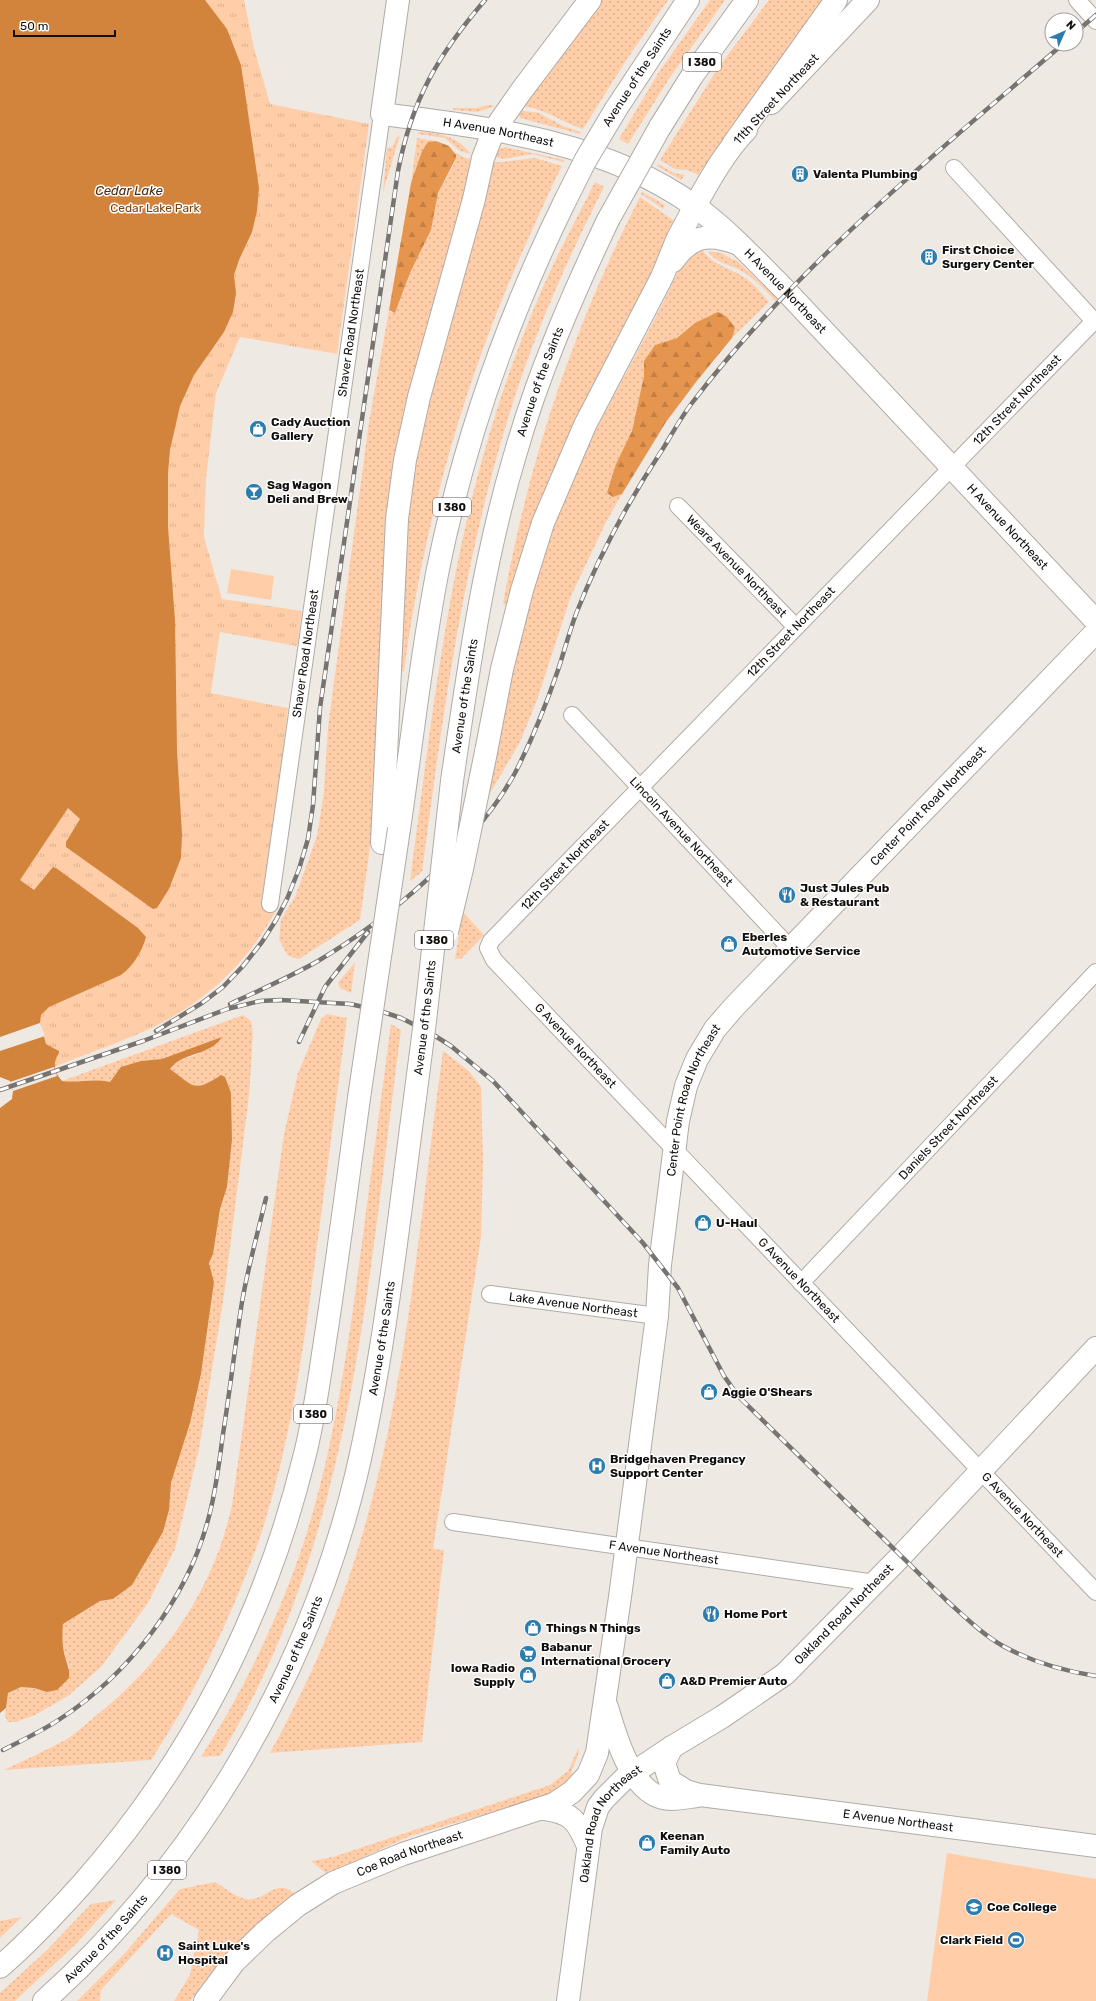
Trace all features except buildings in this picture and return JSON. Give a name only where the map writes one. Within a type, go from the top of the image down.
[{"type":"main road","name":"Shaver Road Northeast","points":[[382,114],[398,0]]},
{"type":"main road","points":[[384,942],[382,843],[397,519],[405,460],[419,397],[484,158],[494,130],[535,72],[590,0]]},
{"type":"main road","name":"Avenue of the Saints","points":[[0,1966],[41,1928],[114,1848],[168,1774],[202,1718],[236,1651],[261,1596],[286,1525],[304,1458],[324,1352],[360,1091],[384,942],[428,632],[438,570],[454,498],[470,439],[505,336],[530,275],[585,161],[616,108],[688,0]]},
{"type":"main road","name":"Avenue of the Saints","points":[[44,2001],[122,1922],[169,1867],[211,1808],[264,1718],[313,1611],[338,1539],[366,1430],[378,1360],[415,1098],[452,781],[471,650],[485,576],[514,456],[533,397],[553,345],[578,283],[608,220],[660,127],[696,70],[747,0]]},
{"type":"main road","points":[[734,143],[836,0]]},
{"type":"main road","name":"11th Street Northeast","points":[[662,277],[677,240],[695,206],[734,143],[868,0]]},
{"type":"main road","name":"H Avenue Northeast","points":[[382,114],[494,130],[549,140],[592,154],[649,179],[695,206],[739,244],[1096,621]]},
{"type":"main road","points":[[425,1021],[462,869],[502,669],[520,597],[543,523],[585,425],[662,277],[684,247],[697,238],[716,238],[739,244]]},
{"type":"main road","name":"Center Point Road Northeast","points":[[602,1717],[620,1597],[657,1316],[660,1265],[678,1121],[686,1086],[697,1059],[715,1029],[734,1007],[1096,632]]},
{"type":"main road","name":"Oakland Road Northeast","points":[[568,2001],[591,1828],[598,1808],[612,1789],[672,1747],[722,1717],[785,1674],[875,1583],[1096,1348]]},
{"type":"main road","points":[[605,1694],[612,1726],[633,1773],[646,1789],[663,1798],[700,1795]]},
{"type":"main road","name":"Coe Road Northeast","points":[[204,2001],[234,1962],[265,1932],[298,1905],[333,1883],[422,1846],[544,1809],[568,1796],[588,1775],[597,1753],[602,1717]]},
{"type":"main road","points":[[672,1747],[664,1763],[670,1781],[686,1791],[700,1795]]},
{"type":"main road","name":"E Avenue Northeast","points":[[700,1795],[1096,1846]]},
{"type":"main road","points":[[544,1809],[557,1810],[569,1816],[579,1828],[588,1846]]},
{"type":"street","points":[[1076,0],[1096,21]]},
{"type":"street","name":"Shaver Road Northeast","points":[[270,904],[382,114]]},
{"type":"street","points":[[954,168],[1095,320]]},
{"type":"street","name":"12th Street Northeast","points":[[488,948],[491,941],[1095,320]]},
{"type":"street","name":"Weare Avenue Northeast","points":[[678,506],[796,627]]},
{"type":"street","name":"Lincoln Avenue Northeast","points":[[572,715],[790,948]]},
{"type":"street","name":"G Avenue Northeast","points":[[488,948],[494,960],[980,1472],[1096,1592]]},
{"type":"street","name":"Daniels Street Northeast","points":[[801,1283],[1096,972]]},
{"type":"street","name":"Lake Avenue Northeast","points":[[490,1294],[657,1316]]},
{"type":"street","name":"F Avenue Northeast","points":[[453,1522],[875,1583]]},
{"type":"green space","name":"Cedar Lake","points":[[0,0],[244,0],[254,48],[270,104],[369,124],[337,354],[240,337],[216,393],[206,479],[204,537],[222,599],[302,611],[297,646],[220,632],[211,693],[288,708],[264,903],[279,905],[254,945],[224,979],[207,994],[168,1019],[147,1030],[54,1067],[55,1048],[48,1046],[0,1060]]},
{"type":"green space","points":[[598,0],[668,0],[627,59],[583,129],[539,110],[523,106]]},
{"type":"green space","points":[[710,0],[725,0],[669,79],[628,144],[619,139],[659,72]]},
{"type":"green space","points":[[769,0],[827,0],[700,172],[702,175],[701,176],[687,170],[675,169],[660,160],[718,68]]},
{"type":"green space","points":[[488,105],[496,106],[477,112],[454,110],[452,108],[477,108]]},
{"type":"green space","points":[[518,110],[539,113],[563,126],[581,132],[580,134],[520,118]]},
{"type":"green space","points":[[418,132],[440,134],[448,137],[460,143],[471,154],[460,151],[445,138],[418,134]]},
{"type":"green space","points":[[400,135],[383,192],[387,148],[393,147],[396,138]]},
{"type":"green space","points":[[417,138],[436,141],[428,142],[422,151],[411,183]]},
{"type":"green space","points":[[436,141],[449,146],[456,155],[456,158],[438,193],[431,230],[410,273],[395,313],[389,310],[411,183],[422,151],[428,142]]},
{"type":"green space","points":[[505,147],[565,160],[564,162],[532,154],[504,159],[492,156],[496,150]]},
{"type":"green space","points":[[454,152],[465,158],[473,159],[475,167],[423,350],[369,855],[360,920],[299,959],[288,956],[279,940],[281,919],[295,897],[317,836],[324,792],[328,727],[369,422],[389,310],[392,313],[399,303],[410,273],[431,230],[438,193],[454,164],[456,155]]},
{"type":"green space","points":[[535,158],[562,166],[506,289],[467,395],[450,449],[423,559],[404,671],[399,673],[401,586],[414,457],[493,162]]},
{"type":"green space","points":[[658,164],[674,173],[685,175],[681,180],[657,166]]},
{"type":"green space","points":[[595,182],[604,187],[576,244],[538,332],[516,392],[491,477],[455,645],[437,759],[422,872],[410,881],[429,739],[451,596],[460,549],[479,471],[507,379],[530,319],[555,261]]},
{"type":"green space","points":[[642,192],[665,205],[663,209],[641,194]]},
{"type":"green space","points":[[640,197],[680,225],[660,256],[611,355],[509,606],[503,604],[513,551],[540,447],[556,395],[594,295],[616,245]]},
{"type":"green space","points":[[703,251],[711,260],[750,281],[769,302],[732,338],[735,328],[695,323],[677,338],[655,345],[644,361],[644,376],[632,431],[616,464],[613,497],[622,494],[606,522],[571,596],[537,700],[520,742],[486,800],[512,669],[527,605],[547,541],[561,505],[593,436],[665,300],[681,265],[690,256]]},
{"type":"green space","points":[[708,251],[722,253],[731,259],[736,260],[778,298],[775,301],[761,286],[741,270],[720,262]]},
{"type":"green space","points":[[718,312],[727,317],[735,328],[732,338],[666,422],[622,494],[613,497],[607,493],[616,464],[632,431],[644,376],[644,361],[655,345],[677,338],[695,323]]},
{"type":"green space","points":[[231,569],[274,576],[271,600],[227,593]]},
{"type":"green space","points":[[463,912],[484,935],[461,959],[455,959]]},
{"type":"green space","points":[[355,962],[351,993],[340,988],[338,983]]},
{"type":"green space","points":[[327,1014],[347,1018],[301,1357],[280,1468],[259,1540],[237,1597],[198,1681],[151,1760],[4,1770],[67,1739],[122,1693],[165,1647],[199,1594],[213,1566],[224,1536],[232,1505],[284,1134],[298,1073],[321,1019]]},
{"type":"green space","points":[[243,1015],[251,1021],[253,1033],[249,1096],[224,1295],[199,1449],[175,1549],[148,1603],[101,1667],[68,1696],[35,1715],[16,1722],[8,1722],[5,1716],[8,1693],[22,1687],[43,1691],[57,1690],[70,1668],[63,1647],[63,1624],[100,1601],[113,1599],[132,1585],[163,1532],[169,1510],[171,1483],[190,1423],[201,1374],[214,1282],[209,1263],[213,1254],[220,1209],[227,1187],[232,1140],[231,1093],[221,1075],[205,1084],[194,1086],[170,1069],[177,1061],[201,1053],[187,1051],[162,1059],[141,1061],[110,1082],[98,1080],[62,1081]]},
{"type":"green space","points":[[391,1024],[401,1030],[378,1217],[365,1311],[348,1404],[327,1496],[300,1586],[265,1673],[220,1756],[201,1757],[238,1695],[270,1630],[301,1551],[322,1479],[350,1332]]},
{"type":"green space","points":[[443,1051],[469,1071],[481,1087],[483,1161],[481,1237],[433,1549],[444,1550],[422,1742],[270,1753],[292,1712],[331,1626],[347,1583],[367,1518],[397,1386],[408,1320]]},
{"type":"green space","points":[[579,1747],[578,1756],[571,1772],[574,1775],[558,1790],[541,1798],[410,1836],[327,1874],[311,1861],[333,1857],[550,1785],[568,1771]]},
{"type":"green space","name":"Clark Field","points":[[947,1853],[1096,1879],[1096,2001],[927,2001]]},
{"type":"green space","points":[[215,1882],[233,1894],[247,1899],[258,1898],[278,1888],[289,1890],[295,1894],[265,1917],[238,1943],[213,1971],[190,2001],[174,2001],[190,1975],[199,1930],[171,1914],[101,1990],[100,2001],[77,2001],[125,1953],[180,1889]]},
{"type":"green space","points":[[116,1900],[76,1944],[15,2001],[0,2001],[0,1993],[45,1952],[91,1904]]},
{"type":"green space","points":[[22,1917],[0,1938],[0,1921]]},
{"type":"water","name":"Cedar Lake","points":[[0,0],[205,0],[227,29],[241,65],[259,188],[257,211],[252,232],[234,275],[236,293],[233,312],[224,332],[194,375],[180,406],[170,450],[168,473],[168,527],[175,620],[177,750],[182,834],[181,858],[169,889],[157,908],[153,909],[66,847],[66,842],[80,819],[68,808],[20,880],[34,890],[53,867],[56,868],[138,928],[146,937],[136,958],[121,975],[49,1007],[41,1015],[40,1023],[46,1044],[59,1051],[55,1061],[55,1068],[62,1081],[98,1080],[110,1082],[121,1067],[141,1061],[162,1059],[222,1037],[207,1050],[182,1059],[170,1069],[194,1086],[205,1084],[221,1075],[225,1077],[231,1093],[232,1140],[227,1187],[220,1209],[213,1254],[209,1263],[214,1282],[201,1374],[190,1423],[171,1483],[169,1510],[163,1532],[132,1585],[113,1599],[100,1601],[63,1624],[62,1638],[69,1671],[69,1678],[57,1690],[47,1692],[34,1688],[21,1687],[8,1693],[6,1708],[0,1713],[0,1108],[12,1099],[13,1091],[10,1081],[0,1077]]},
{"type":"pier","points":[[40,1023],[45,1036],[0,1051],[0,1037]]},
{"type":"pier","points":[[54,1067],[57,1076],[13,1091],[10,1082]]},
{"type":"railway","points":[[156,1031],[202,1003],[223,987],[243,966],[262,942],[276,920],[287,899],[299,869],[308,839],[313,805],[320,708],[398,171],[411,122],[429,79],[468,20],[485,0]]},
{"type":"railway","points":[[1084,25],[1096,15]]},
{"type":"railway","points":[[230,1004],[286,978],[318,961],[345,944],[373,924],[428,879],[454,854],[477,828],[498,801],[515,773],[527,748],[553,683],[576,614],[605,549],[639,487],[692,403],[776,304],[821,258],[916,170],[1054,52]]},
{"type":"railway","points":[[299,1042],[325,987],[368,932]]},
{"type":"railway","points":[[0,1090],[143,1041],[227,1009],[260,1001],[281,1000],[350,1004],[377,1010],[401,1018],[429,1032],[451,1046],[493,1081],[643,1243],[678,1288],[724,1376],[739,1397],[946,1600],[988,1636],[1014,1652],[1048,1665],[1096,1676]]},
{"type":"railway","points":[[3,1750],[60,1719],[85,1701],[109,1680],[132,1657],[152,1632],[170,1606],[186,1578],[208,1520],[213,1499],[219,1467],[242,1302],[266,1198]]},
{"type":"place","name":"Valenta Plumbing","points":[[800,174]]},
{"type":"place","name":"First Choice Surgery Center","points":[[929,257]]},
{"type":"place","name":"Cady Auction Gallery","points":[[258,429]]},
{"type":"place","name":"Sag Wagon Deli and Brew","points":[[254,492]]},
{"type":"place","name":"Just Jules Pub & Restaurant","points":[[787,895]]},
{"type":"place","name":"Eberles Automotive Service","points":[[729,944]]},
{"type":"place","name":"U-Haul","points":[[703,1223]]},
{"type":"place","name":"Aggie O'Shears","points":[[709,1392]]},
{"type":"place","name":"Bridgehaven Pregancy Support Center","points":[[597,1466]]},
{"type":"place","name":"Home Port","points":[[711,1614]]},
{"type":"place","name":"Things N Things","points":[[533,1628]]},
{"type":"place","name":"Babanur International Grocery","points":[[528,1654]]},
{"type":"place","name":"Iowa Radio Supply","points":[[528,1675]]},
{"type":"place","name":"A&D Premier Auto","points":[[667,1681]]},
{"type":"place","name":"Keenan Family Auto","points":[[647,1843]]},
{"type":"place","name":"Coe College","points":[[974,1907]]},
{"type":"place","name":"Clark Field","points":[[1016,1940]]},
{"type":"place","name":"Saint Luke's Hospital","points":[[165,1953]]},
{"type":"park label","name":"Cedar Lake Park","points":[[155,208]]}]
